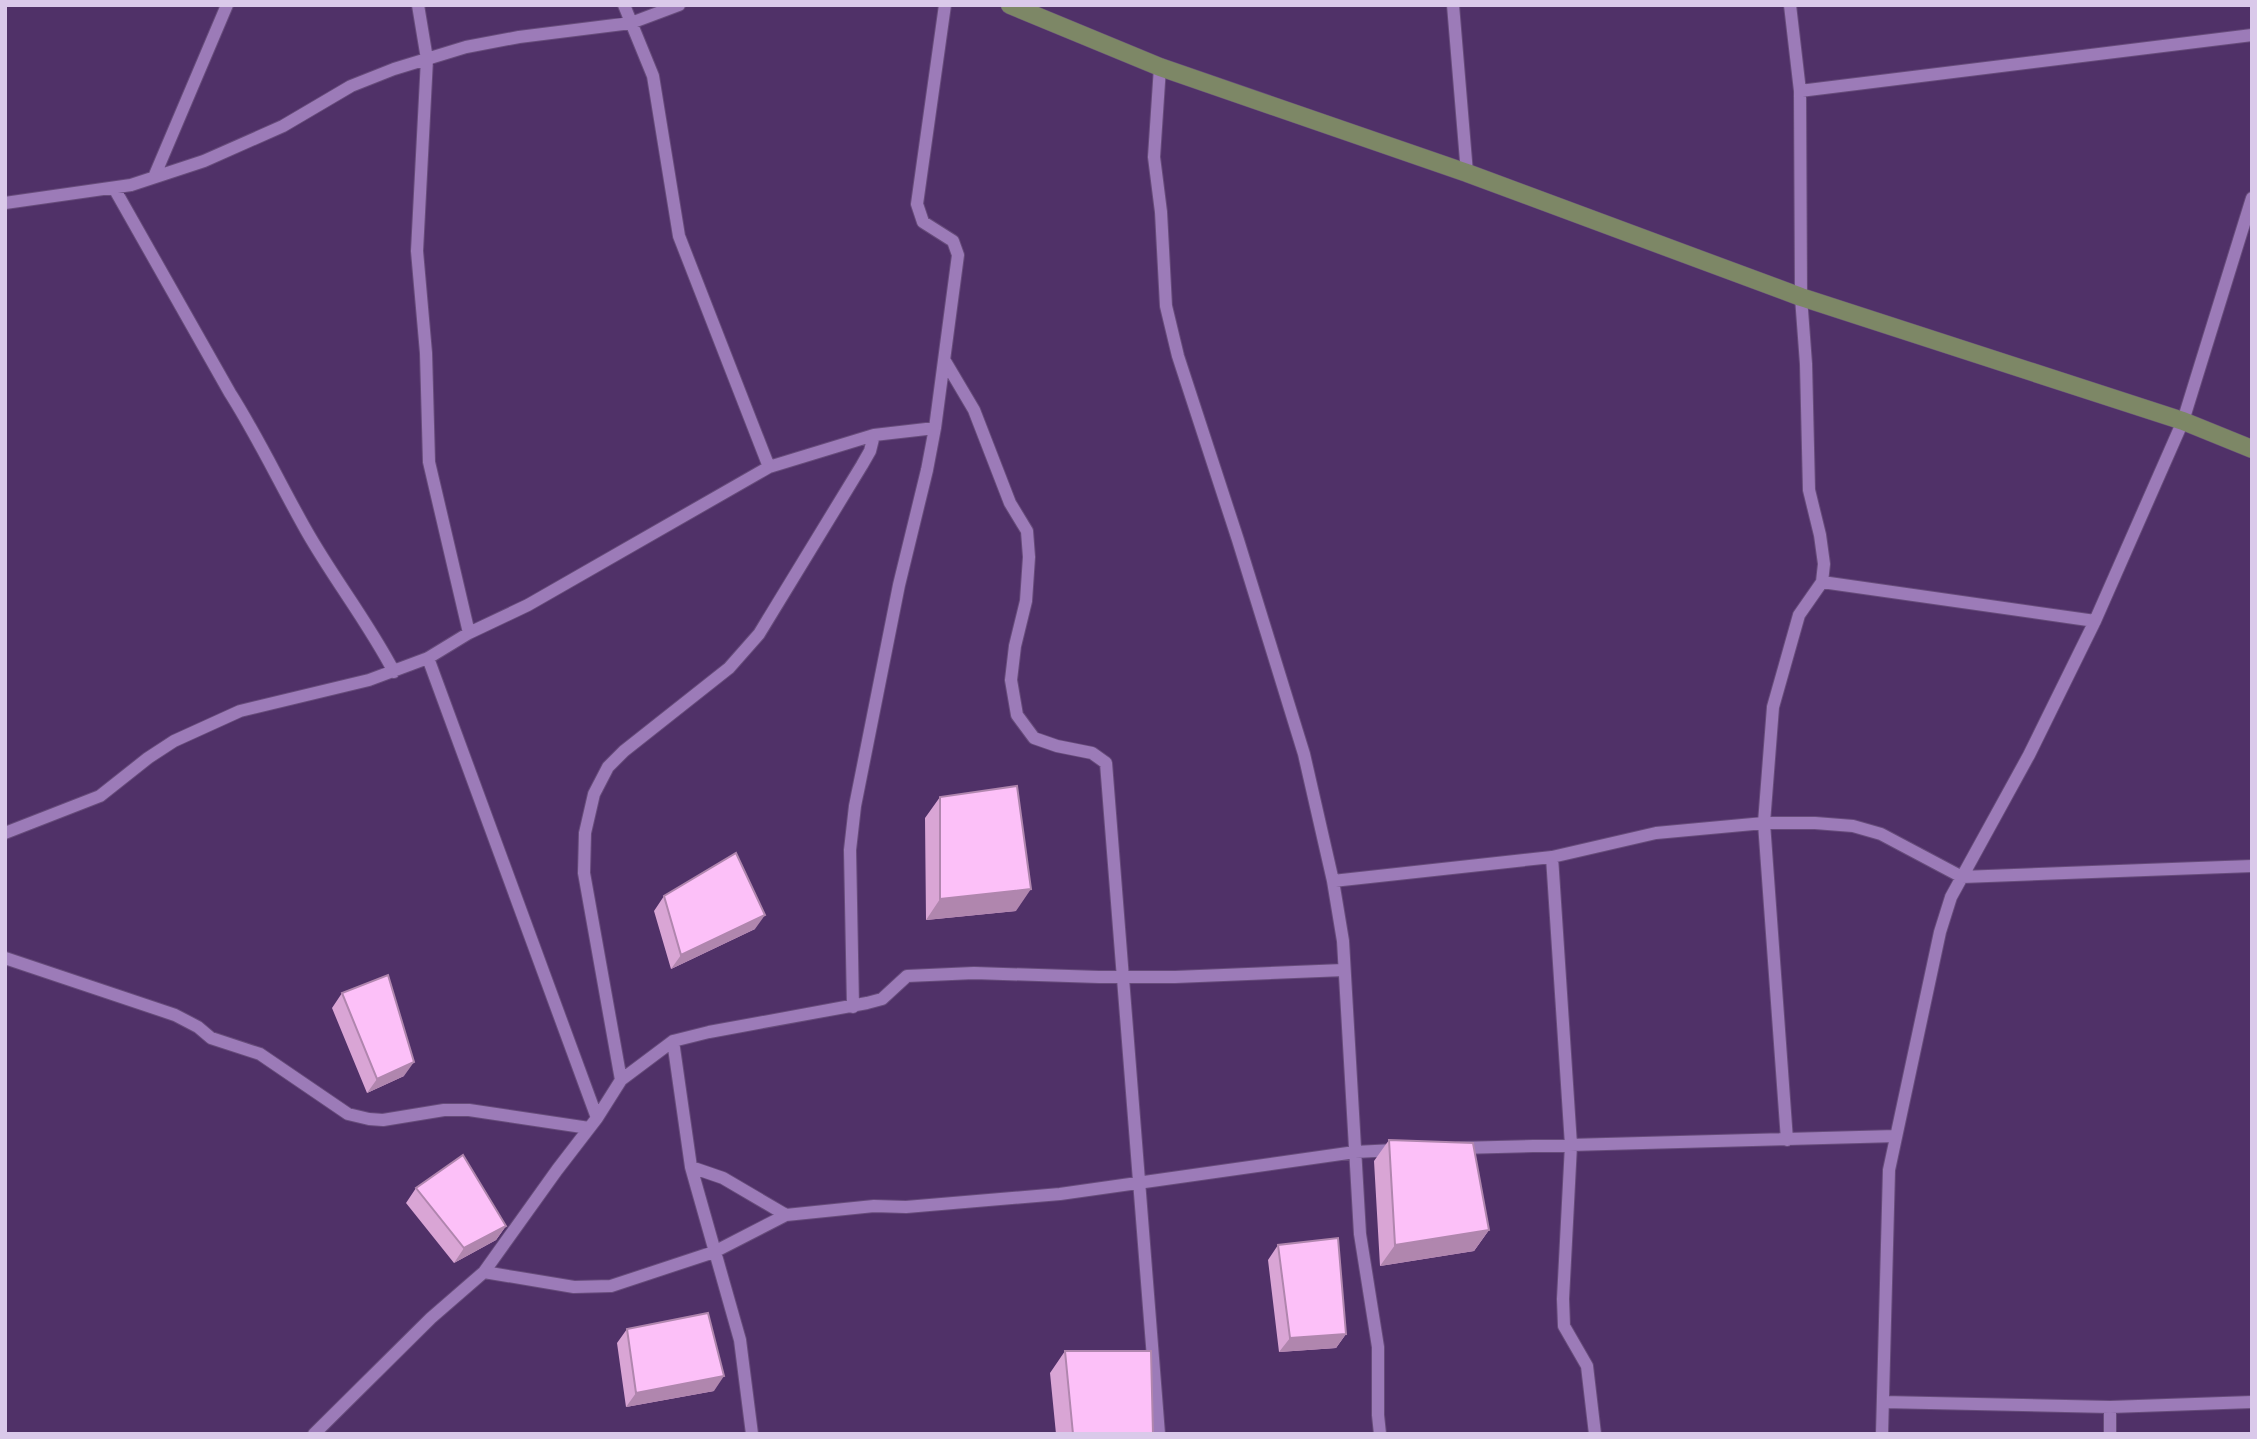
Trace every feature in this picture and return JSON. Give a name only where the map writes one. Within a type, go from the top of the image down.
[{"type":"main road","points":[[1010,5],[1160,67],[1467,173],[1801,297],[2183,421],[2252,449]]},
{"type":"street","points":[[154,177],[227,5]]},
{"type":"street","points":[[418,5],[427,59],[417,251],[426,353],[429,462],[469,633]]},
{"type":"street","points":[[624,5],[653,76],[679,236],[769,467]]},
{"type":"street","points":[[5,203],[131,185],[204,161],[283,127],[351,86],[394,69],[466,47],[519,37],[631,23],[679,5]]},
{"type":"street","points":[[853,1007],[850,850],[855,806],[899,585],[935,428],[958,255],[953,241],[923,222],[917,204],[945,5]]},
{"type":"street","points":[[1453,5],[1467,173]]},
{"type":"street","points":[[1787,1140],[1764,823],[1773,707],[1799,615],[1822,582],[1824,564],[1809,490],[1806,364],[1801,297],[1800,92],[1790,5]]},
{"type":"street","points":[[1800,92],[2252,35]]},
{"type":"street","points":[[1160,67],[1154,157],[1161,212],[1166,306],[1178,356],[1304,754],[1333,881],[1343,941],[1360,1234],[1378,1347],[1380,1434]]},
{"type":"street","points":[[114,188],[248,422],[306,531],[378,640],[394,672]]},
{"type":"street","points":[[1882,1434],[1889,1170],[1940,932],[1951,897],[2029,755],[2095,621],[2183,421],[2252,198]]},
{"type":"street","points":[[945,361],[974,410],[1010,503],[1027,531],[1029,557],[1026,601],[1015,646],[1011,680],[1017,715],[1034,738],[1091,753],[1106,763],[1159,1434]]},
{"type":"street","points":[[5,833],[100,796],[174,741],[240,711],[369,680],[428,658],[469,633],[528,605],[769,467],[874,435],[935,428]]},
{"type":"street","points":[[621,1080],[584,873],[585,833],[594,794],[608,767],[624,751],[729,668],[759,634],[870,452],[874,435]]},
{"type":"street","points":[[1822,582],[2095,621]]},
{"type":"street","points":[[428,658],[593,1123]]},
{"type":"street","points":[[1333,881],[1552,857],[1656,833],[1764,823],[1853,826],[1881,834],[1962,877],[2252,866]]},
{"type":"street","points":[[1552,857],[1571,1145],[1564,1326],[1587,1366],[1595,1434]]},
{"type":"street","points":[[5,958],[175,1015],[198,1027],[211,1038],[260,1054],[348,1114],[383,1120],[444,1110],[469,1110],[593,1123]]},
{"type":"street","points":[[314,1434],[431,1318],[484,1272],[593,1123],[621,1080],[673,1041],[709,1032],[853,1007],[882,999],[907,976],[974,973],[1122,977],[1344,970]]},
{"type":"street","points":[[673,1041],[691,1167],[740,1340],[752,1434]]},
{"type":"street","points":[[1449,1149],[1896,1136]]},
{"type":"street","points":[[484,1272],[574,1287],[611,1286],[714,1252],[786,1215],[874,1206],[906,1207],[1060,1194],[1355,1152],[1409,1150]]},
{"type":"street","points":[[691,1167],[723,1178],[786,1215]]},
{"type":"street","points":[[1883,1402],[2110,1407],[2252,1402]]},
{"type":"street","points":[[2110,1407],[2110,1434]]},
{"type":"building","points":[[1017,786],[1031,889],[940,899],[940,797]]},
{"type":"building","points":[[736,853],[765,915],[681,955],[664,896]]},
{"type":"building","points":[[388,975],[414,1062],[377,1079],[342,993]]},
{"type":"building","points":[[1389,1140],[1473,1143],[1489,1230],[1395,1245]]},
{"type":"building","points":[[463,1155],[506,1226],[464,1248],[416,1188]]},
{"type":"building","points":[[1338,1238],[1346,1334],[1290,1338],[1278,1245]]},
{"type":"building","points":[[708,1313],[724,1376],[636,1393],[627,1329]]},
{"type":"building","points":[[1065,1351],[1151,1351],[1153,1434],[1073,1434]]}]
